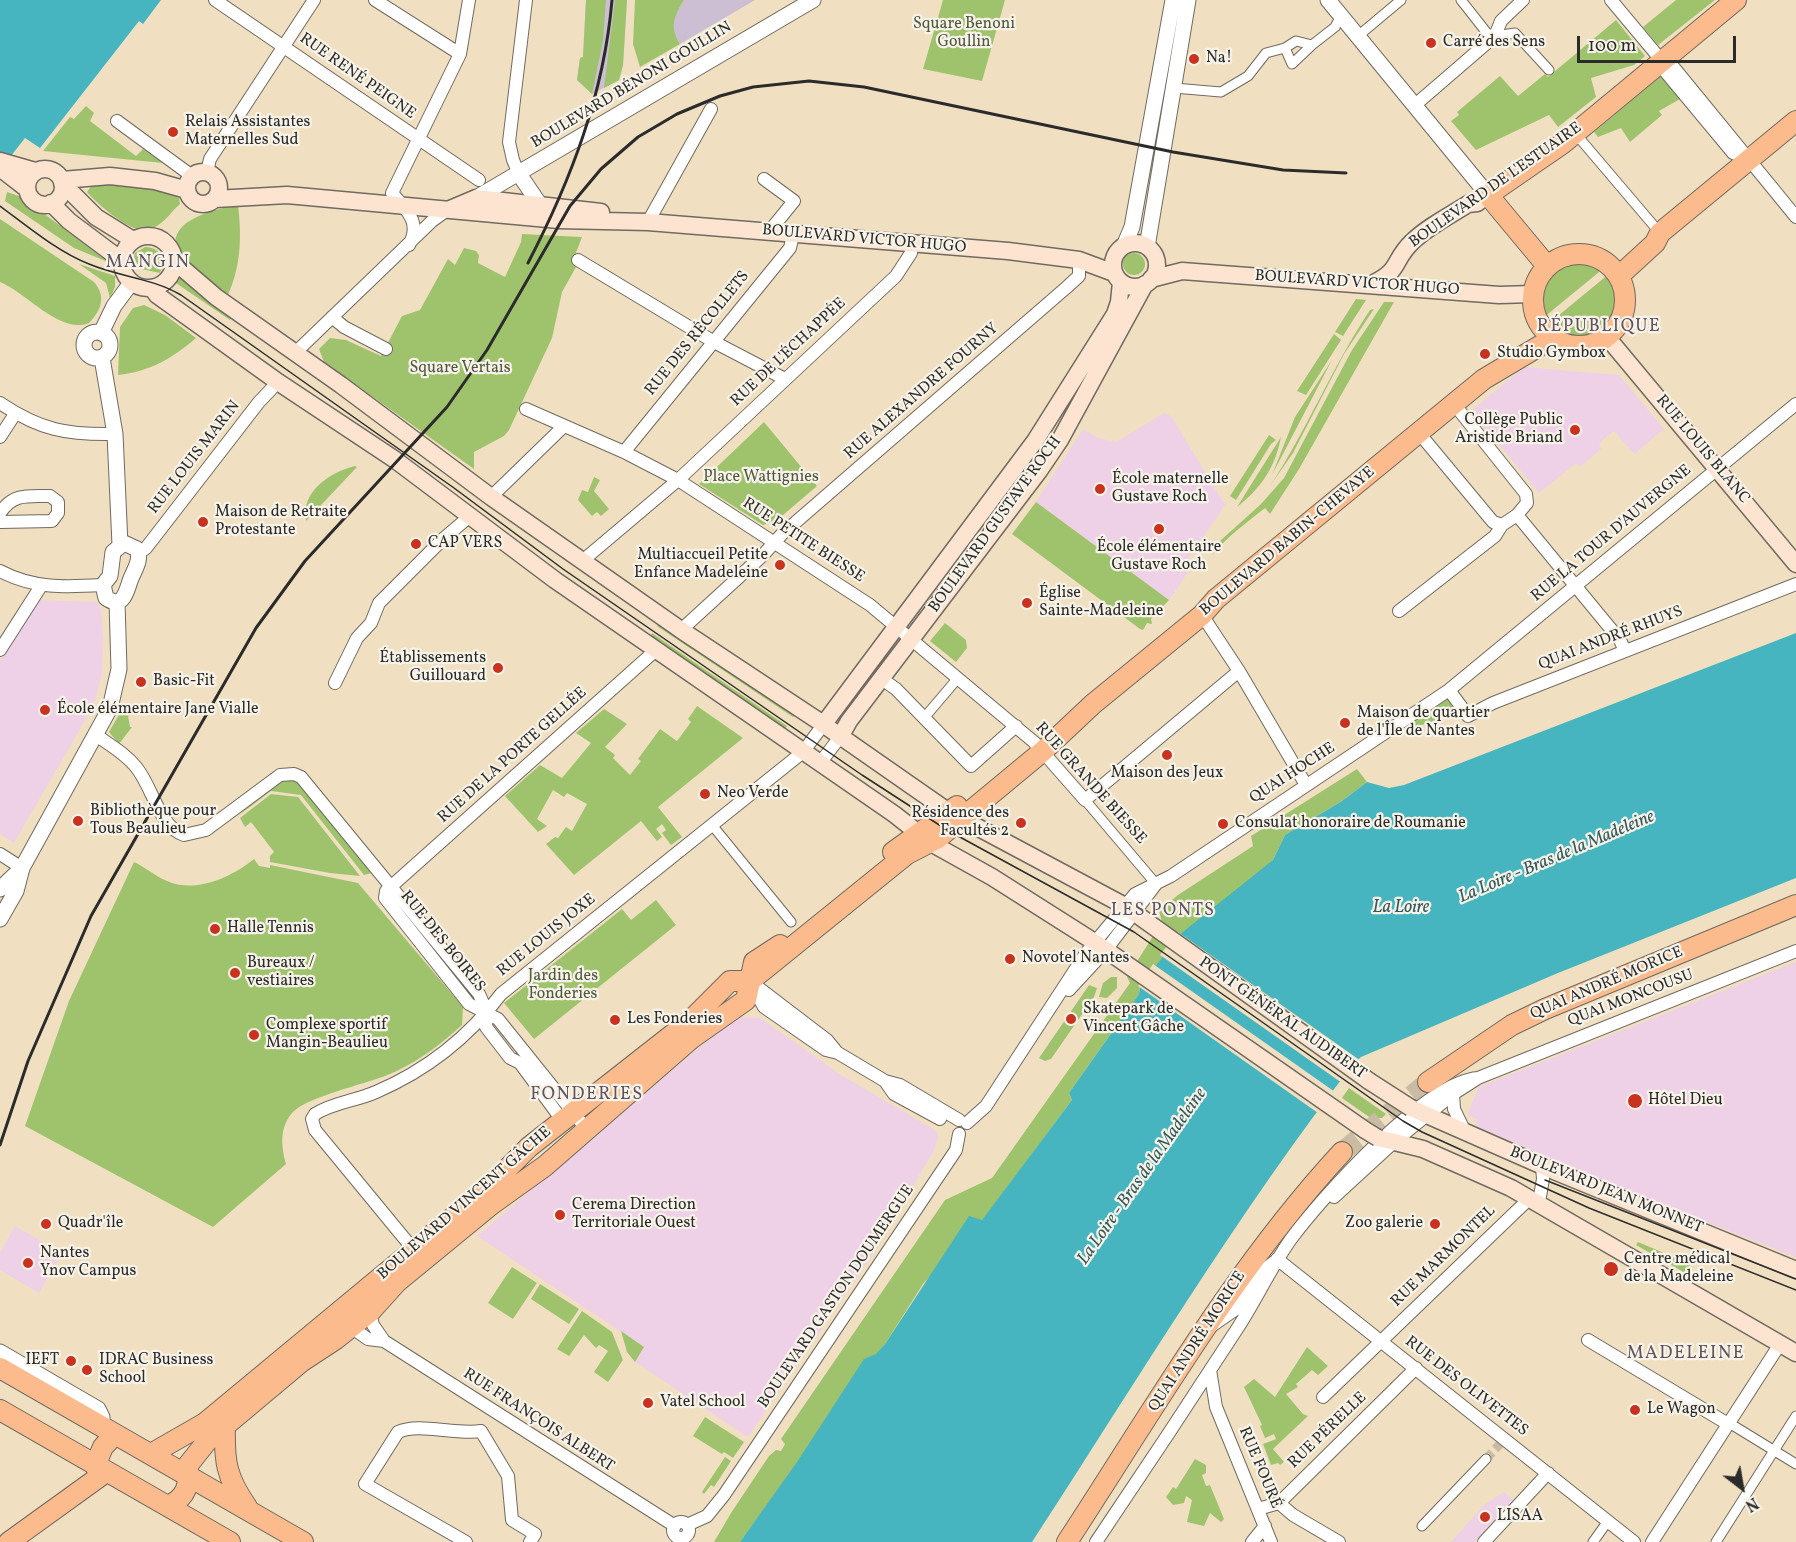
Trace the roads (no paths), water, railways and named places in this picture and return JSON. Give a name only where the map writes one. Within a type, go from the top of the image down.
[{"type":"main road","name":"BOULEVARD DE L'ESTUAIRE","points":[[1373,284],[1390,276],[1405,250],[1416,238],[1468,204],[1477,203],[1575,133],[1736,0]]},
{"type":"main road","points":[[1619,276],[1655,243],[1660,233],[1796,121]]},
{"type":"main road","points":[[0,161],[35,171],[51,169],[96,217],[133,240]]},
{"type":"main road","points":[[0,168],[27,189],[34,201],[42,204],[51,203],[61,195],[62,182]]},
{"type":"main road","points":[[27,189],[28,180],[35,171]]},
{"type":"main road","points":[[62,182],[110,176],[155,181],[195,179],[218,182],[219,191],[215,199],[207,204],[198,204],[190,198],[195,179]]},
{"type":"main road","name":"BOULEVARD VICTOR HUGO","points":[[215,199],[276,195],[397,199],[447,210],[559,220],[648,222],[1079,260],[1118,277]]},
{"type":"main road","points":[[1488,195],[1547,266]]},
{"type":"main road","name":"BOULEVARD VICTOR HUGO","points":[[447,210],[476,198],[630,216],[648,222]]},
{"type":"main road","points":[[51,203],[69,221],[121,260]]},
{"type":"main road","points":[[146,236],[160,239],[170,248],[174,261],[170,276],[161,285],[143,288],[131,283],[123,272],[121,260],[124,250],[133,240],[146,236]]},
{"type":"main road","points":[[1138,243],[1151,251],[1156,267],[1148,281],[1130,286],[1118,277],[1113,264],[1120,249],[1138,243]]},
{"type":"main road","name":"BOULEVARD VICTOR HUGO","points":[[1079,260],[1120,249]]},
{"type":"main road","name":"BOULEVARD VICTOR HUGO","points":[[1151,251],[1182,271]]},
{"type":"main road","points":[[1587,254],[1603,260],[1619,276],[1624,286],[1626,304],[1620,322],[1608,337],[1586,346],[1574,346],[1547,332],[1535,312],[1533,294],[1539,278],[1547,266],[1563,256],[1587,254]]},
{"type":"main road","name":"PONT GÉNÉRAL AUDIBERT","points":[[174,261],[216,297],[296,352],[581,562],[954,816],[1136,914],[1387,1094],[1426,1103]]},
{"type":"main road","name":"BOULEVARD VICTOR HUGO","points":[[1148,281],[1182,271],[1490,294],[1533,294]]},
{"type":"main road","name":"BOULEVARD GUSTAVE ROCH","points":[[823,725],[963,541],[1035,441],[1115,315],[1119,302],[1118,277]]},
{"type":"main road","name":"BOULEVARD GUSTAVE ROCH","points":[[840,737],[849,721],[980,552],[1060,440],[1148,281]]},
{"type":"main road","points":[[152,288],[157,295],[278,382],[394,459],[555,580],[925,838],[992,877],[1101,947],[1381,1137],[1423,1149],[1534,1200],[1796,1353]]},
{"type":"main road","name":"BOULEVARD BABIN-CHEVAYE","points":[[954,816],[1202,615],[1216,599],[1484,379],[1547,332]]},
{"type":"main road","name":"RUE LOUIS BLANC","points":[[1608,337],[1796,564]]},
{"type":"main road","points":[[963,541],[980,552]]},
{"type":"main road","name":"BOULEVARD VINCENT GÂCHE","points":[[190,1477],[188,1465],[208,1440],[309,1356],[370,1312],[418,1256],[486,1190],[508,1165],[568,1115],[604,1090],[691,1020],[730,981],[750,981],[954,816]]},
{"type":"main road","name":"QUAI ANDRÉ MORICE","points":[[1426,1103],[1512,1025],[1545,1009],[1796,905]]},
{"type":"main road","name":"BOULEVARD VINCENT GÂCHE","points":[[151,1454],[205,1423],[418,1256],[588,1131],[648,1075],[712,1023],[746,1000],[750,981]]},
{"type":"main road","name":"BOULEVARD JEAN MONNET","points":[[1426,1103],[1465,1133],[1796,1270]]},
{"type":"main road","name":"QUAI ANDRÉ MORICE","points":[[1067,1542],[1205,1330],[1274,1229],[1342,1152]]},
{"type":"main road","points":[[0,1368],[303,1542]]},
{"type":"main road","points":[[0,1410],[230,1542]]},
{"type":"main road","points":[[225,1425],[224,1458],[228,1474],[250,1512]]},
{"type":"main road","points":[[100,1469],[97,1455],[108,1439],[109,1430]]},
{"type":"main road","points":[[9,1542],[100,1469]]},
{"type":"main road","points":[[168,1506],[177,1502],[184,1494],[190,1477]]},
{"type":"street","name":"RUE RENÉ PEIGNE","points":[[215,0],[479,180]]},
{"type":"street","points":[[117,121],[195,179],[314,0]]},
{"type":"street","points":[[375,0],[460,54]]},
{"type":"street","points":[[409,245],[414,233],[414,219],[397,199],[418,140],[460,54],[469,0]]},
{"type":"street","points":[[526,0],[509,142],[516,167],[540,205]]},
{"type":"street","points":[[1120,249],[1132,227],[1173,0]]},
{"type":"street","points":[[1151,251],[1148,230],[1188,0]]},
{"type":"street","points":[[1359,36],[1401,0]]},
{"type":"street","points":[[1461,0],[1487,33],[1495,36],[1515,33],[1549,70]]},
{"type":"street","points":[[1415,105],[1495,36],[1501,21],[1523,0]]},
{"type":"street","points":[[1611,0],[1796,217]]},
{"type":"street","points":[[1331,1],[1488,195]]},
{"type":"street","name":"BOULEVARD BÉNONI GOULLIN","points":[[476,198],[516,167],[808,4]]},
{"type":"street","points":[[1285,48],[1292,64],[1335,27],[1341,16]]},
{"type":"street","points":[[1174,88],[1221,92],[1248,76],[1266,53],[1285,48],[1296,41],[1312,45]]},
{"type":"street","points":[[648,222],[711,109]]},
{"type":"street","points":[[1575,133],[1660,233]]},
{"type":"street","points":[[764,178],[794,201],[768,233]]},
{"type":"street","points":[[296,352],[432,221],[447,210]]},
{"type":"street","name":"RUE DES RÉCOLLETS","points":[[624,452],[790,248],[792,235]]},
{"type":"street","name":"RUE DE L'ÉCHAPPÉE","points":[[581,562],[678,480],[896,276],[911,253],[912,245]]},
{"type":"street","points":[[578,260],[714,342],[785,379]]},
{"type":"street","name":"RUE ALEXANDRE FOURNY","points":[[774,543],[1068,287],[1079,276],[1079,260]]},
{"type":"street","points":[[120,545],[133,546],[137,559],[126,597],[117,602],[106,598],[113,552],[120,545],[115,434],[102,358],[90,357],[84,347],[88,336],[101,333],[114,306],[131,283]]},
{"type":"street","points":[[332,317],[344,327],[386,349]]},
{"type":"street","name":"RUE LOUIS MARIN","points":[[137,559],[259,402],[278,382]]},
{"type":"street","points":[[0,404],[44,428],[65,433],[115,434]]},
{"type":"street","points":[[1399,611],[1495,536],[1502,525],[1517,515],[1527,503],[1526,494],[1454,404]]},
{"type":"street","name":"RUE LA TOUR D'AUVERGNE","points":[[1449,690],[1796,404]]},
{"type":"street","name":"RUE PETITE BIESSE","points":[[526,409],[624,452],[678,480],[870,605],[897,626]]},
{"type":"street","points":[[0,437],[15,414]]},
{"type":"street","points":[[491,497],[564,426]]},
{"type":"street","points":[[1419,433],[1493,522],[1502,525]]},
{"type":"street","points":[[0,513],[10,499],[17,496],[50,496],[58,502],[58,513],[52,521],[0,522]]},
{"type":"street","points":[[1517,515],[1620,640],[1625,651]]},
{"type":"street","points":[[335,683],[357,638],[371,623],[379,603],[443,539],[470,516]]},
{"type":"street","points":[[681,630],[774,543]]},
{"type":"street","points":[[109,575],[124,570],[137,559]]},
{"type":"street","points":[[0,572],[27,584],[40,586],[109,575],[119,575],[129,585]]},
{"type":"street","name":"QUAI ANDRÉ RHUYS","points":[[1449,690],[1468,716],[1493,703],[1796,584]]},
{"type":"street","points":[[1,648],[40,586]]},
{"type":"street","points":[[0,919],[16,891],[22,868],[110,708],[119,669],[117,602]]},
{"type":"street","points":[[1202,615],[1239,671],[1306,785]]},
{"type":"street","points":[[897,626],[913,639]]},
{"type":"street","name":"RUE GRANDE BIESSE","points":[[913,639],[1039,747],[1156,884]]},
{"type":"street","name":"RUE DE LA PORTE GELLÉE","points":[[392,886],[656,650]]},
{"type":"street","points":[[1085,800],[1239,671]]},
{"type":"street","points":[[924,718],[958,678]]},
{"type":"street","points":[[882,679],[971,766],[1016,726]]},
{"type":"street","name":"QUAI HOCHE","points":[[1156,884],[1449,690]]},
{"type":"street","name":"RUE LOUIS JOXE","points":[[418,1256],[315,1130],[312,1119],[315,1114],[373,1094],[413,1074],[466,1034],[501,994],[803,752],[823,725]]},
{"type":"street","name":"RUE DES BOIRES","points":[[96,735],[132,762],[144,777],[167,823],[176,832],[184,835],[206,830],[279,775],[294,774],[301,777],[392,886],[386,891],[385,898],[469,1004],[498,1018],[523,1058],[568,1115],[588,1131]]},
{"type":"street","points":[[820,763],[840,737]]},
{"type":"street","points":[[712,825],[791,922]]},
{"type":"street","points":[[0,854],[22,868]]},
{"type":"street","points":[[0,889],[22,868]]},
{"type":"street","name":"BOULEVARD GASTON DOUMERGUE","points":[[680,1533],[707,1516],[724,1495],[956,1150],[960,1126],[986,1106],[1057,1001],[1086,953],[1101,947],[1136,914],[1156,884]]},
{"type":"street","name":"QUAI MONCOUSU","points":[[1426,1103],[1453,1094],[1478,1078],[1796,951]]},
{"type":"street","points":[[750,981],[764,1006],[826,1050],[838,1053],[885,1081],[894,1094],[960,1126]]},
{"type":"street","name":"QUAI MONCOUSU","points":[[1426,1103],[1466,1079],[1478,1078]]},
{"type":"street","points":[[1453,1094],[1454,1109],[1465,1133]]},
{"type":"street","points":[[1096,1542],[1263,1288],[1277,1259],[1331,1190],[1369,1159],[1381,1137],[1426,1103]]},
{"type":"street","points":[[1534,1200],[1543,1179],[1542,1166]]},
{"type":"street","name":"RUE MARMONTEL","points":[[1323,1396],[1534,1200]]},
{"type":"street","points":[[1205,1330],[1236,1309],[1258,1274],[1277,1259]]},
{"type":"street","name":"RUE DES OLIVETTES","points":[[1277,1259],[1634,1542]]},
{"type":"street","points":[[370,1312],[373,1325],[384,1341]]},
{"type":"street","name":"RUE FRANÇOIS ALBERT","points":[[351,1327],[368,1339],[384,1341],[680,1533]]},
{"type":"street","points":[[1588,1340],[1796,1464]]},
{"type":"street","points":[[1652,1542],[1731,1425],[1780,1344]]},
{"type":"street","points":[[0,1352],[98,1409],[109,1430]]},
{"type":"street","name":"RUE PÉRELLE","points":[[1258,1509],[1279,1503],[1416,1368]]},
{"type":"street","name":"RUE FOURÉ","points":[[1210,1370],[1216,1407],[1271,1542]]},
{"type":"street","points":[[1193,1395],[1216,1407]]},
{"type":"street","points":[[481,1431],[492,1411]]},
{"type":"street","points":[[1716,1542],[1796,1416]]},
{"type":"street","points":[[466,1542],[365,1484],[398,1432],[420,1427],[457,1433],[481,1431]]},
{"type":"street","points":[[481,1431],[508,1476],[512,1520],[535,1534],[530,1542]]},
{"type":"street","points":[[1422,1526],[1486,1459]]},
{"type":"street","points":[[1484,1542],[1548,1473]]},
{"type":"street","points":[[1279,1503],[1293,1515],[1339,1542]]},
{"type":"street","points":[[1593,1542],[1608,1521]]},
{"type":"street","points":[[1252,1542],[1265,1526]]},
{"type":"water","points":[[0,0],[161,0],[143,24],[139,21],[40,148],[25,138],[0,170]]},
{"type":"water","name":"La Loire","points":[[1796,633],[1796,878],[1558,973],[1361,1057],[1354,1063],[1228,1239],[1032,1542],[740,1542],[797,1462],[864,1359],[876,1354],[885,1344],[969,1216],[982,1220],[1072,1100],[1069,1093],[1139,994],[1140,987],[1179,935],[1273,860],[1285,835],[1342,801],[1367,782],[1389,788],[1404,785]]},
{"type":"tunnel","points":[[1342,1152],[1428,1082]]},
{"type":"tunnel","points":[[1486,1459],[1500,1444]]},
{"type":"tram line","points":[[0,206],[43,238],[77,259],[159,285],[181,295],[454,488],[563,569],[862,775],[947,830],[1134,932],[1403,1121],[1422,1132],[1589,1208],[1796,1290]]},
{"type":"tram line","points":[[1545,1180],[1796,1279]]},
{"type":"railway","points":[[528,263],[558,200],[583,136],[602,69],[612,0]]},
{"type":"railway","points":[[0,1145],[28,1061],[91,916],[256,628],[305,561],[447,407],[487,350],[570,206],[601,169],[638,137],[677,114],[720,96],[753,87],[809,81],[864,87],[1173,152],[1283,170],[1346,173]]},
{"type":"place","name":"Carré des Sens","points":[[1431,43]]},
{"type":"place","name":"Na!","points":[[1194,59]]},
{"type":"place","name":"Relais Assistantes Maternelles Sud","points":[[173,132]]},
{"type":"place","name":"Studio Gymbox","points":[[1485,354]]},
{"type":"place","name":"Collège Public Aristide Briand","points":[[1575,430]]},
{"type":"place","name":"École maternelle Gustave Roch","points":[[1100,489]]},
{"type":"place","name":"Maison de Retraite Protestante","points":[[203,522]]},
{"type":"place","name":"École élémentaire Gustave Roch","points":[[1159,529]]},
{"type":"place","name":"CAP VERS","points":[[416,544]]},
{"type":"place","name":"Multiaccueil Petite Enfance Madeleine","points":[[780,565]]},
{"type":"place","name":"Église Sainte-Madeleine","points":[[1027,603]]},
{"type":"place","name":"Établissements Guillouard","points":[[498,668]]},
{"type":"place","name":"Basic-Fit","points":[[141,682]]},
{"type":"place","name":"École élémentaire Jane Vialle","points":[[45,710]]},
{"type":"place","name":"Maison de quartier de l'Île de Nantes","points":[[1345,723]]},
{"type":"place","name":"Maison des Jeux","points":[[1167,755]]},
{"type":"place","name":"Neo Verde","points":[[705,794]]},
{"type":"place","name":"Bibliothèque pour Tous Beaulieu","points":[[78,821]]},
{"type":"place","name":"Résidence des Facultés 2","points":[[1021,823]]},
{"type":"place","name":"Consulat honoraire de Roumanie","points":[[1223,824]]},
{"type":"place","name":"Halle Tennis","points":[[215,929]]},
{"type":"place","name":"Novotel Nantes","points":[[1010,959]]},
{"type":"place","name":"Bureaux / vestiaires","points":[[235,973]]},
{"type":"place","name":"Skatepark de Vincent Gâche","points":[[1071,1019]]},
{"type":"place","name":"Les Fonderies","points":[[615,1020]]},
{"type":"place","name":"Complexe sportif Mangin-Beaulieu","points":[[254,1035]]},
{"type":"place","name":"Hôtel Dieu","points":[[1635,1101]]},
{"type":"place","name":"Cerema Direction Territoriale Ouest","points":[[560,1215]]},
{"type":"place","name":"Quadr'île","points":[[46,1224]]},
{"type":"place","name":"Zoo galerie","points":[[1435,1224]]},
{"type":"place","name":"Nantes Ynov Campus","points":[[28,1263]]},
{"type":"place","name":"Centre médical de la Madeleine","points":[[1611,1269]]},
{"type":"place","name":"IEFT","points":[[71,1361]]},
{"type":"place","name":"IDRAC Business School","points":[[87,1370]]},
{"type":"place","name":"Vatel School","points":[[648,1403]]},
{"type":"place","name":"Le Wagon","points":[[1635,1410]]},
{"type":"place","name":"LISAA","points":[[1485,1517]]},
{"type":"district","name":"MANGIN","points":[[148,264]]},
{"type":"district","name":"RÉPUBLIQUE","points":[[1599,328]]},
{"type":"district","name":"LES PONTS","points":[[1163,912]]},
{"type":"district","name":"FONDERIES","points":[[587,1096]]},
{"type":"district","name":"MADELEINE","points":[[1686,1355]]},
{"type":"park label","name":"Square Benoni Goullin","points":[[964,34]]},
{"type":"park label","name":"Square Vertais","points":[[460,369]]},
{"type":"park label","name":"Place Wattignies","points":[[761,478]]},
{"type":"park label","name":"Jardin des Fonderies","points":[[563,986]]},
{"type":"water label","name":"La Loire - Bras de la Madeleine","points":[[1557,858]]},
{"type":"water label","name":"La Loire - Bras de la Madeleine","points":[[1143,1177]]}]
